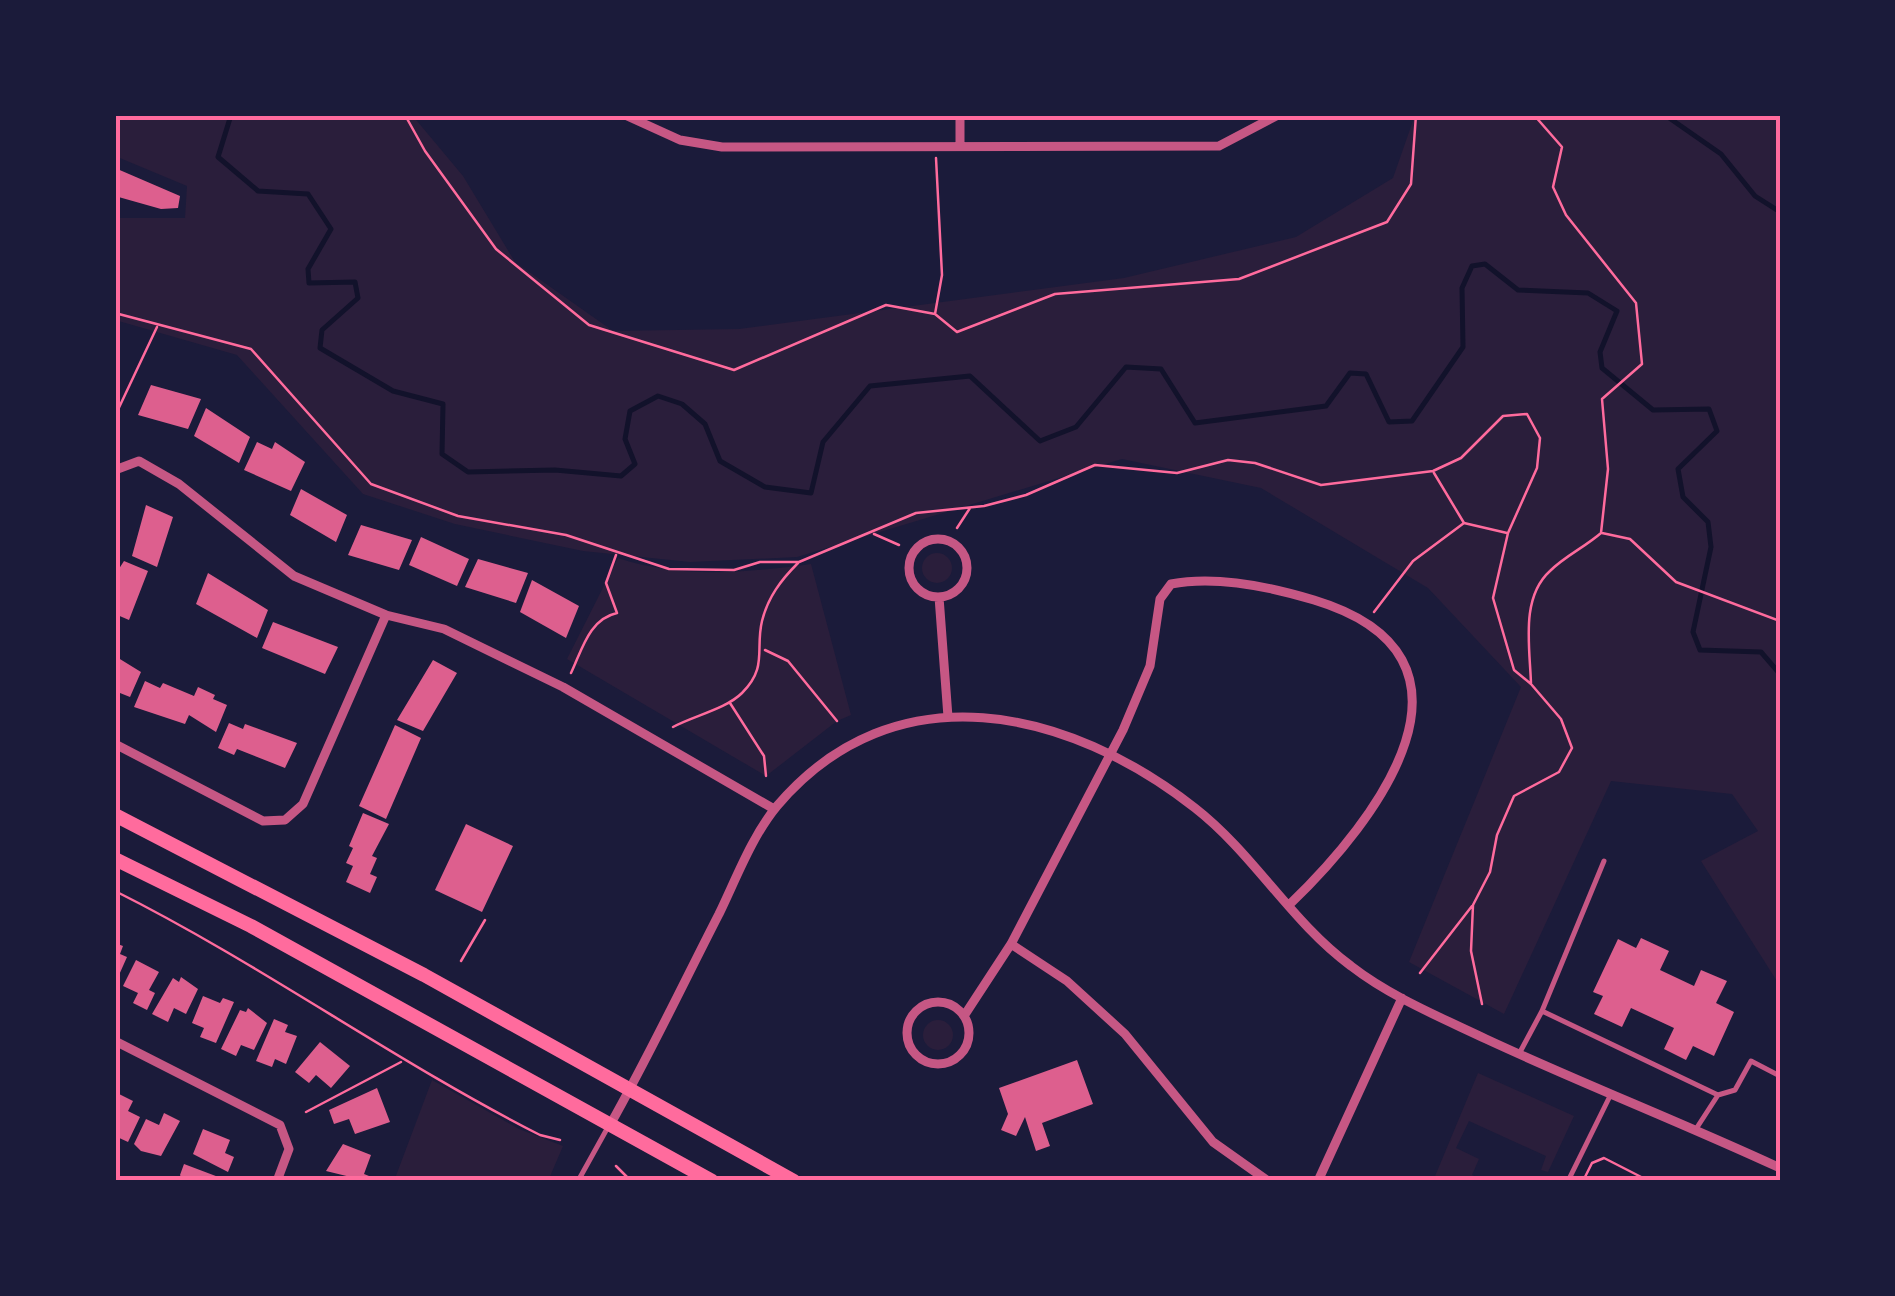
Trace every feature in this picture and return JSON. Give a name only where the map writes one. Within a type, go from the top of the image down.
[{"type":"main road","points":[[115,815],[424,975],[794,1181]]},
{"type":"main road","points":[[115,859],[268,936],[712,1181]]},
{"type":"street","points":[[626,115],[680,140],[722,146],[1219,146],[1278,115]]},
{"type":"street","points":[[960,115],[960,146]]},
{"type":"street","points":[[115,470],[139,462],[179,484],[294,576],[386,615],[444,629],[562,688],[774,809]]},
{"type":"street","points":[[938,539],[956,546],[966,572],[957,590],[939,597],[914,586],[909,568],[914,551],[938,539]]},
{"type":"street","points":[[964,1016],[948,1003],[927,1004],[907,1027],[909,1047],[933,1064],[953,1060],[967,1046],[964,1016],[1011,944],[1109,755],[1150,666],[1160,599],[1171,584],[1188,581],[1276,588],[1336,606],[1392,645],[1410,666],[1412,720],[1378,801],[1340,855],[1289,904]]},
{"type":"street","points":[[939,597],[948,717]]},
{"type":"street","points":[[115,744],[264,821],[285,820],[303,804],[386,615]]},
{"type":"street","points":[[610,1124],[774,809],[829,761],[876,734],[910,722],[948,717],[1014,718],[1062,732],[1109,755],[1205,816],[1258,866],[1289,904],[1352,967],[1402,998],[1519,1054],[1780,1168]]},
{"type":"street","points":[[1011,944],[1068,981],[1125,1034],[1212,1142],[1268,1181]]},
{"type":"street","points":[[1318,1181],[1402,998]]},
{"type":"street","points":[[115,1042],[280,1125],[289,1149],[276,1181]]},
{"type":"lane","points":[[1519,1054],[1542,1010],[1604,862]]},
{"type":"lane","points":[[1542,1010],[1718,1095]]},
{"type":"lane","points":[[1696,1129],[1718,1095],[1735,1090],[1751,1060],[1780,1076]]},
{"type":"lane","points":[[1568,1181],[1611,1094]]},
{"type":"lane","points":[[578,1181],[610,1124]]},
{"type":"path","points":[[408,116],[425,152],[496,250],[589,324],[734,370],[886,305],[935,314],[957,332],[1055,294],[1239,278],[1387,222],[1412,184],[1416,115]]},
{"type":"path","points":[[1530,684],[1529,616],[1536,590],[1549,572],[1601,533],[1608,469],[1602,399],[1642,364],[1636,303],[1566,215],[1554,187],[1562,147],[1534,115]]},
{"type":"path","points":[[935,146],[942,275],[935,314]]},
{"type":"path","points":[[115,313],[251,349],[371,484],[458,516],[566,535],[669,569],[734,570],[760,562],[799,562],[916,513],[971,508],[1026,495],[1095,465],[1177,474],[1228,460],[1255,463],[1321,485],[1433,471],[1461,458],[1503,416],[1527,414],[1540,438],[1537,468],[1508,533],[1493,598],[1514,670],[1562,718],[1572,748],[1559,772],[1514,796],[1497,835],[1490,872],[1473,905],[1420,972]]},
{"type":"path","points":[[115,416],[158,326]]},
{"type":"path","points":[[1433,471],[1464,523],[1508,533]]},
{"type":"path","points":[[957,528],[971,508]]},
{"type":"path","points":[[1374,612],[1414,561],[1464,523]]},
{"type":"path","points":[[1601,533],[1630,539],[1676,582],[1780,621]]},
{"type":"path","points":[[873,534],[899,545]]},
{"type":"path","points":[[562,688],[594,626],[604,616],[617,613],[606,583],[616,554]]},
{"type":"path","points":[[673,727],[729,701],[753,678],[763,649],[762,621],[776,585],[799,562]]},
{"type":"path","points":[[763,649],[788,661],[837,721]]},
{"type":"path","points":[[729,701],[764,756],[766,776]]},
{"type":"path","points":[[115,892],[198,932],[402,1061],[540,1135],[560,1140]]},
{"type":"path","points":[[1473,905],[1470,951],[1482,1004]]},
{"type":"path","points":[[460,961],[485,920]]},
{"type":"path","points":[[306,1112],[402,1061]]},
{"type":"path","points":[[1583,1181],[1601,1158],[1649,1181]]},
{"type":"path","points":[[616,1166],[632,1181]]},
{"type":"shaded area","points":[[115,115],[412,115],[463,176],[515,262],[613,331],[739,329],[1124,278],[1296,237],[1393,178],[1415,115],[1780,115],[1780,986],[1701,861],[1758,831],[1732,794],[1611,781],[1504,1014],[1409,962],[1521,687],[1428,588],[1261,488],[1122,459],[797,557],[690,562],[583,551],[455,524],[363,494],[237,355],[115,320],[115,218],[185,218],[187,186],[115,156]]},
{"type":"shaded area","points":[[937,553],[948,557],[952,568],[948,579],[937,583],[926,579],[922,568],[926,557]]},
{"type":"shaded area","points":[[618,558],[690,572],[811,564],[851,715],[837,721],[766,776],[567,659]]},
{"type":"shaded area","points":[[938,1020],[949,1024],[953,1035],[949,1046],[938,1050],[927,1046],[923,1035],[927,1024]]},
{"type":"shaded area","points":[[1478,1073],[1574,1116],[1548,1172],[1541,1170],[1546,1156],[1469,1121],[1456,1148],[1479,1159],[1472,1175],[1485,1181],[1433,1181]]},
{"type":"shaded area","points":[[432,1080],[519,1129],[563,1146],[548,1181],[394,1181]]},
{"type":"building","points":[[115,168],[180,196],[178,208],[161,209],[115,196]]},
{"type":"building","points":[[151,385],[201,399],[188,429],[138,415]]},
{"type":"building","points":[[206,408],[250,437],[239,463],[194,436]]},
{"type":"building","points":[[257,442],[272,449],[275,442],[305,462],[291,491],[244,470]]},
{"type":"building","points":[[301,489],[347,515],[336,542],[290,515]]},
{"type":"building","points":[[146,505],[173,517],[157,567],[132,556]]},
{"type":"building","points":[[361,525],[412,540],[399,570],[348,555]]},
{"type":"building","points":[[421,537],[469,559],[457,586],[409,565]]},
{"type":"building","points":[[478,559],[528,573],[516,603],[465,587]]},
{"type":"building","points":[[124,561],[148,571],[129,620],[115,614],[115,575]]},
{"type":"building","points":[[208,573],[268,610],[257,638],[196,604]]},
{"type":"building","points":[[532,580],[579,606],[566,638],[520,612]]},
{"type":"building","points":[[273,622],[338,647],[325,674],[262,648]]},
{"type":"building","points":[[115,656],[141,672],[130,697],[115,691]]},
{"type":"building","points":[[433,660],[457,673],[423,731],[397,720]]},
{"type":"building","points":[[145,681],[160,688],[163,683],[194,696],[198,687],[215,695],[213,699],[227,705],[216,732],[189,715],[185,724],[134,707]]},
{"type":"building","points":[[229,723],[243,729],[245,724],[297,743],[285,768],[237,749],[234,755],[218,748]]},
{"type":"building","points":[[395,725],[421,738],[386,819],[359,806]]},
{"type":"building","points":[[363,813],[389,824],[372,856],[377,858],[370,874],[377,877],[370,893],[346,882],[353,866],[346,863],[353,848],[349,846]]},
{"type":"building","points":[[466,824],[513,846],[482,912],[435,890]]},
{"type":"building","points":[[1641,938],[1669,951],[1660,970],[1694,986],[1701,970],[1727,981],[1716,1003],[1734,1012],[1714,1056],[1693,1046],[1686,1060],[1664,1049],[1674,1028],[1631,1008],[1622,1027],[1594,1014],[1603,996],[1593,992],[1618,939],[1636,948]]},
{"type":"building","points":[[115,943],[123,946],[120,954],[127,957],[115,984]]},
{"type":"building","points":[[136,960],[159,972],[149,990],[155,993],[147,1010],[133,1003],[138,993],[123,986]]},
{"type":"building","points":[[181,977],[198,989],[186,1014],[174,1008],[168,1022],[152,1014],[173,978],[179,982]]},
{"type":"building","points":[[203,996],[220,1003],[223,998],[234,1002],[216,1043],[200,1037],[204,1028],[192,1023]]},
{"type":"building","points":[[248,1008],[267,1023],[254,1050],[241,1045],[236,1056],[221,1049],[240,1010],[246,1012]]},
{"type":"building","points":[[274,1019],[288,1025],[285,1032],[297,1036],[286,1064],[275,1059],[272,1067],[256,1061]]},
{"type":"building","points":[[320,1042],[350,1066],[331,1088],[316,1075],[309,1083],[295,1072]]},
{"type":"building","points":[[1077,1060],[1093,1104],[1042,1123],[1050,1146],[1036,1151],[1025,1117],[1016,1136],[1001,1130],[1008,1114],[999,1088]]},
{"type":"building","points":[[377,1088],[390,1122],[355,1134],[349,1119],[334,1124],[329,1110]]},
{"type":"building","points":[[117,1093],[133,1101],[128,1111],[140,1117],[128,1142],[115,1136]]},
{"type":"building","points":[[164,1113],[180,1121],[161,1156],[141,1151],[134,1144],[146,1119],[159,1125]]},
{"type":"building","points":[[203,1129],[230,1140],[225,1153],[234,1157],[228,1172],[193,1154]]},
{"type":"building","points":[[343,1144],[371,1155],[364,1174],[369,1176],[367,1181],[326,1171]]},
{"type":"building","points":[[184,1164],[229,1181],[183,1181],[180,1175]]},
{"type":"waterway","points":[[231,115],[218,157],[258,191],[308,194],[331,229],[308,269],[309,283],[355,282],[358,298],[322,330],[320,348],[393,391],[443,404],[442,454],[468,472],[555,470],[621,476],[635,464],[625,439],[630,411],[658,396],[682,404],[705,424],[720,461],[765,487],[811,493],[823,442],[870,386],[970,376],[1040,441],[1076,427],[1126,367],[1161,369],[1195,423],[1326,406],[1350,373],[1366,374],[1389,422],[1412,421],[1463,347],[1462,288],[1472,266],[1485,264],[1518,290],[1588,293],[1617,311],[1600,352],[1602,368],[1653,410],[1709,409],[1717,431],[1678,469],[1683,497],[1708,522],[1711,547],[1693,632],[1700,650],[1761,652],[1780,674]]},
{"type":"waterway","points":[[1665,115],[1721,154],[1755,196],[1780,212]]}]
